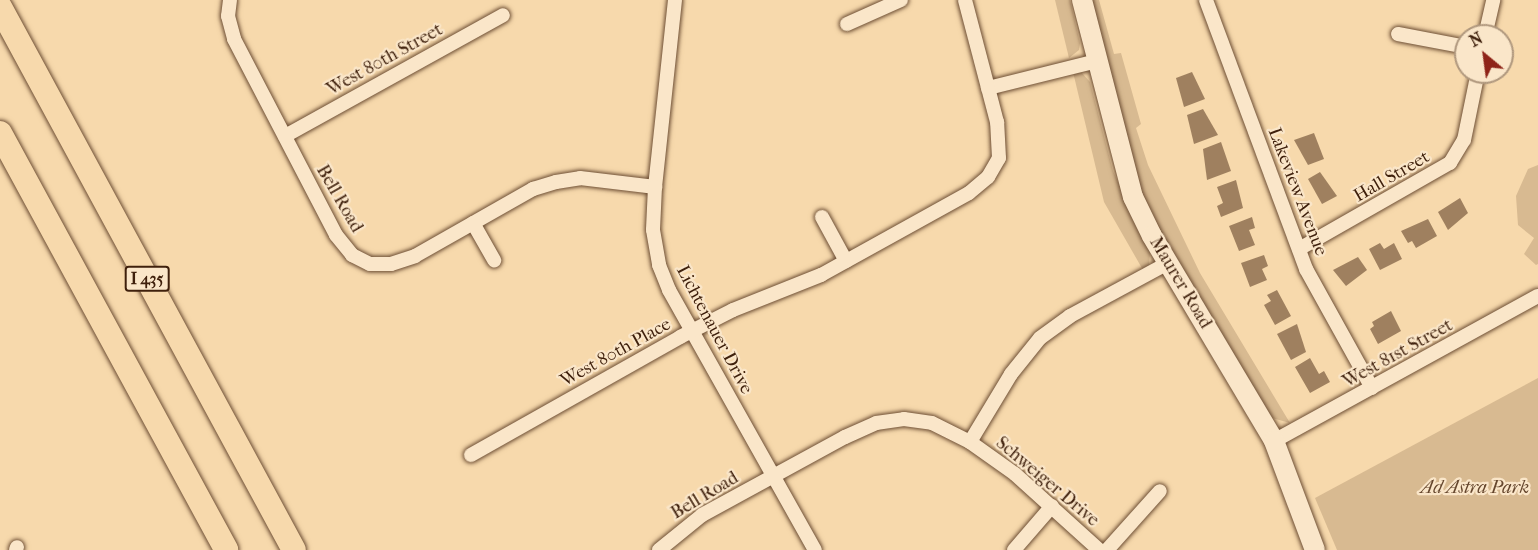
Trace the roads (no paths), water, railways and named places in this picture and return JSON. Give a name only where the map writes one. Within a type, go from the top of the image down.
[{"type":"highway","name":"I 435","points":[[0,7],[294,550]]},
{"type":"highway","points":[[0,133],[226,550]]},
{"type":"street","name":"Lichtenauer Drive","points":[[675,0],[652,230],[659,265],[692,331],[815,550]]},
{"type":"street","points":[[847,24],[901,0]]},
{"type":"street","name":"West 80th Place","points":[[471,454],[692,331],[846,261],[969,193],[988,177],[999,158],[997,122],[965,0]]},
{"type":"street","name":"Maurer Road","points":[[1082,0],[1127,179],[1143,220],[1274,441],[1316,550]]},
{"type":"street","name":"Lakeview Avenue","points":[[1206,0],[1299,249],[1372,388]]},
{"type":"street","points":[[1488,24],[1493,0]]},
{"type":"street","name":"Bell Road","points":[[230,1],[228,16],[234,39],[336,235],[352,255],[370,264],[391,264],[416,256],[533,189],[556,182],[580,178],[655,187]]},
{"type":"street","name":"West 80th Street","points":[[285,136],[503,15]]},
{"type":"street","points":[[1398,34],[1454,44]]},
{"type":"street","points":[[988,88],[1097,61]]},
{"type":"street","name":"Hall Street","points":[[1299,249],[1450,163],[1464,140],[1476,84]]},
{"type":"street","points":[[822,217],[846,261]]},
{"type":"street","points":[[473,223],[494,260]]},
{"type":"street","points":[[970,442],[1011,374],[1040,338],[1071,316],[1168,263]]},
{"type":"street","name":"West 81st Street","points":[[1274,441],[1538,296]]},
{"type":"street","name":"Schweiger Drive","points":[[774,477],[863,428],[890,420],[932,423],[970,442],[1052,506],[1100,550]]},
{"type":"street","name":"Bell Road","points":[[659,550],[702,515],[774,477]]},
{"type":"street","name":"Schweiger Drive","points":[[1107,550],[1160,491]]},
{"type":"street","points":[[1014,550],[1052,506]]},
{"type":"park label","name":"Ad Astra Park","points":[[1475,488]]}]
